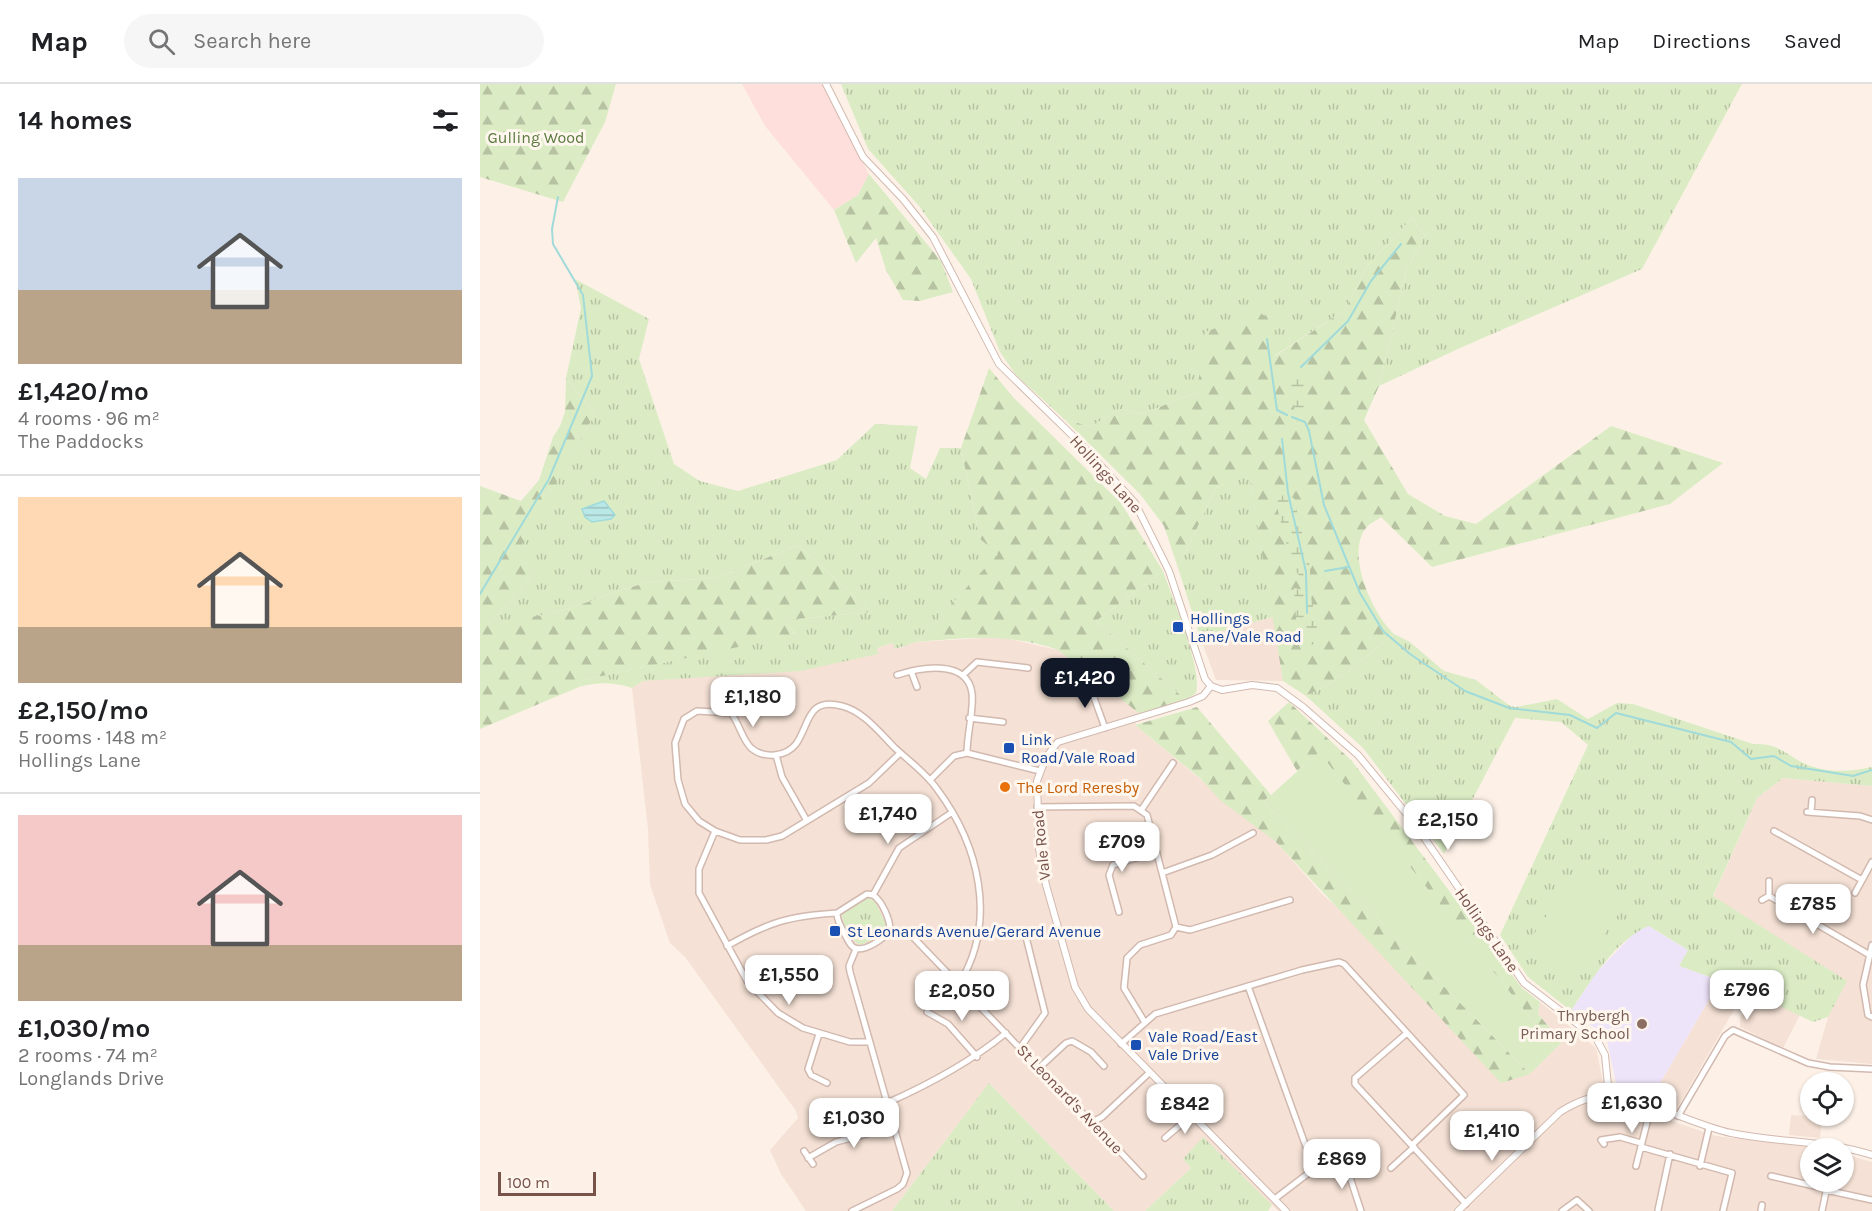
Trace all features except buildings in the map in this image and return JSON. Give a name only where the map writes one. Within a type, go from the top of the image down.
[{"type":"street","name":"Hollings Lane","points":[[826,84],[862,157],[903,199],[933,237],[993,354],[1016,382],[1136,503],[1169,571],[1205,679],[1211,686],[1222,690],[1252,685],[1277,688],[1358,755],[1414,823],[1524,983],[1596,1038],[1605,1055],[1609,1096]]},
{"type":"street","points":[[963,675],[970,666],[977,662],[1028,668]]},
{"type":"street","points":[[897,675],[926,668],[951,670],[963,675],[972,694],[967,753]]},
{"type":"street","points":[[911,671],[916,687]]},
{"type":"street","points":[[1088,681],[1105,728]]},
{"type":"street","name":"Vale Road","points":[[1211,686],[1195,700],[1058,742],[1051,748],[1040,771],[1037,807],[1041,867],[1071,978],[1088,1009],[1191,1116],[1276,1198],[1286,1211]]},
{"type":"street","points":[[900,753],[869,783],[782,836],[766,840],[740,840],[715,831],[691,813],[681,792],[675,742],[684,718],[697,711],[725,710],[735,718],[750,746],[762,754],[776,755],[795,746],[809,715],[816,709],[829,704],[854,711],[930,780],[951,813],[973,857],[981,904],[974,950],[959,984]]},
{"type":"street","points":[[969,718],[1003,722]]},
{"type":"street","points":[[930,780],[954,756],[967,753],[1040,771]]},
{"type":"street","points":[[776,755],[782,777],[807,821]]},
{"type":"street","points":[[1142,809],[1173,763]]},
{"type":"street","points":[[1812,800],[1809,812],[1860,816],[1872,820]]},
{"type":"street","points":[[1037,807],[1134,806],[1142,809],[1147,815],[1176,927],[1171,935],[1140,945],[1127,958],[1124,988],[1144,1021]]},
{"type":"street","points":[[873,895],[900,848],[951,813]]},
{"type":"street","points":[[715,831],[699,869],[699,893],[747,981],[767,1003],[790,1021],[819,1034],[850,1042],[869,1042]]},
{"type":"street","points":[[1774,831],[1862,880]]},
{"type":"street","points":[[1162,873],[1212,855],[1254,833]]},
{"type":"street","points":[[1119,912],[1109,875],[1113,865],[1156,852]]},
{"type":"street","points":[[1855,892],[1872,862]]},
{"type":"street","points":[[1768,881],[1769,896]]},
{"type":"street","points":[[727,946],[764,925],[783,919],[837,913],[867,894],[873,895],[882,907],[890,930],[886,936],[861,949],[856,949]]},
{"type":"street","points":[[1762,900],[1769,896]]},
{"type":"street","points":[[1769,896],[1868,954]]},
{"type":"street","points":[[1176,927],[1190,930],[1290,900]]},
{"type":"street","points":[[837,913],[842,928],[856,949]]},
{"type":"street","name":"St Leonard's Avenue","points":[[890,930],[910,934],[1088,1119],[1094,1121],[1096,1127],[1143,1176]]},
{"type":"street","points":[[1020,1048],[1045,1013],[1026,937]]},
{"type":"street","points":[[1872,945],[1868,954],[1863,985],[1868,1015],[1872,1017]]},
{"type":"street","points":[[852,1211],[897,1190],[907,1179],[908,1173],[850,972],[849,966],[856,949]]},
{"type":"street","points":[[1121,1044],[1144,1021],[1155,1014],[1323,964],[1339,962],[1464,1095],[1391,1168]]},
{"type":"street","points":[[1248,986],[1314,1169],[1276,1198]]},
{"type":"street","points":[[927,1012],[948,1024],[977,1057]]},
{"type":"street","points":[[1678,1116],[1725,1036],[1733,1030],[1808,1063],[1830,1067],[1872,1068]]},
{"type":"street","points":[[1407,1032],[1354,1081],[1466,1204]]},
{"type":"street","points":[[887,1103],[936,1081],[977,1057],[1006,1033]]},
{"type":"street","points":[[819,1034],[807,1069],[811,1075],[827,1083]]},
{"type":"street","points":[[1039,1068],[1065,1043],[1072,1041],[1091,1052],[1104,1066]]},
{"type":"street","points":[[1094,1121],[1102,1117],[1149,1073]]},
{"type":"street","points":[[1458,1211],[1560,1112],[1579,1101],[1609,1096],[1651,1107],[1708,1128],[1800,1143]]},
{"type":"street","points":[[1636,1166],[1651,1107]]},
{"type":"street","points":[[1165,1138],[1191,1116]]},
{"type":"street","points":[[808,1158],[836,1142],[894,1127]]},
{"type":"street","points":[[1700,1166],[1708,1128]]},
{"type":"street","points":[[1604,1144],[1601,1140],[1615,1136],[1700,1166],[1732,1173],[1724,1211]]},
{"type":"street","points":[[804,1151],[813,1164]]},
{"type":"street","points":[[1854,1151],[1872,1155]]},
{"type":"street","points":[[1653,1205],[1659,1210],[1670,1154]]},
{"type":"street","points":[[1345,1162],[1360,1211]]},
{"type":"street","points":[[1771,1176],[1800,1182]]},
{"type":"street","points":[[1822,1211],[1826,1192]]},
{"type":"street","points":[[1844,1192],[1872,1200]]},
{"type":"street","points":[[1562,1211],[1577,1200],[1589,1211]]},
{"type":"shaded area","points":[[742,84],[823,84],[869,174],[858,195],[834,210],[765,126]]},
{"type":"shaded area","points":[[1273,617],[1283,681],[1216,680],[1200,637]]},
{"type":"shaded area","points":[[1001,637],[1058,650],[1124,699],[1140,714],[1135,725],[1275,841],[1322,894],[1530,1074],[1562,1042],[1538,1014],[1540,1002],[1596,1048],[1604,1087],[1618,1103],[1716,1136],[1800,1146],[1800,1192],[1854,1192],[1854,1157],[1872,1162],[1872,1211],[1278,1211],[1203,1138],[1192,1167],[1145,1211],[1114,1211],[989,1083],[892,1211],[806,1211],[781,1174],[770,1150],[798,1118],[796,1111],[685,957],[670,943],[650,885],[648,829],[632,688],[643,681],[878,654],[877,648],[894,643],[896,649],[916,642]]},
{"type":"shaded area","points":[[1783,778],[1872,786],[1872,1064],[1816,1059],[1828,1017],[1846,981],[1713,897],[1757,798]]},
{"type":"shaded area","name":"Thrybergh Primary School","points":[[1649,926],[1688,950],[1680,966],[1720,981],[1649,1102],[1616,1083],[1606,1036],[1571,1011],[1595,974],[1637,930]]},
{"type":"shaded area","points":[[1720,981],[1744,989],[1800,1015],[1783,1048],[1740,1027],[1740,1019],[1749,999],[1742,996],[1675,1112],[1649,1102]]},
{"type":"shaded area","points":[[1791,1115],[1800,1116],[1800,1126],[1821,1126],[1820,1138],[1789,1135]]},
{"type":"green space","name":"Gulling Wood","points":[[480,84],[616,84],[605,122],[563,202],[480,177]]},
{"type":"green space","points":[[841,84],[1742,84],[1642,269],[1379,386],[1407,269],[1425,236],[1412,218],[1368,265],[1345,310],[1274,356],[1274,318],[1257,313],[1197,392],[1142,414],[1119,409],[1091,427],[1064,419],[1016,375],[1000,352],[971,279],[919,206],[868,149]]},
{"type":"green space","points":[[869,174],[941,261],[953,292],[920,301],[903,300],[886,270],[876,238],[856,263],[834,210],[858,195]]},
{"type":"green space","points":[[1412,218],[1425,236],[1407,269],[1379,386],[1364,420],[1408,494],[1445,516],[1476,524],[1611,426],[1723,463],[1670,504],[1432,567],[1381,517],[1366,528],[1360,539],[1360,568],[1370,599],[1394,634],[1335,681],[1306,696],[1283,681],[1249,474],[1216,488],[1178,568],[1164,526],[1140,494],[1064,419],[1091,427],[1119,409],[1142,414],[1197,392],[1205,332],[1257,313],[1274,318],[1275,356],[1345,310],[1368,265]]},
{"type":"green space","points":[[575,279],[649,319],[639,359],[674,464],[700,481],[738,491],[837,460],[875,424],[918,426],[910,468],[926,479],[940,448],[961,448],[980,539],[999,554],[916,642],[895,649],[893,643],[877,648],[878,654],[800,671],[643,681],[632,688],[605,683],[579,687],[583,680],[795,634],[784,620],[872,612],[798,545],[717,578],[647,582],[555,613],[488,625],[532,576],[516,553],[595,414],[566,378],[581,308]]},
{"type":"green space","points":[[1296,367],[1301,367],[1305,376],[1305,422],[1296,422],[1290,380]]},
{"type":"green space","points":[[989,368],[1013,397],[1121,503],[1163,571],[1096,621],[1186,700],[1140,714],[1058,650],[1023,641],[988,638],[916,642],[998,554],[980,539],[961,448]]},
{"type":"green space","points":[[566,378],[595,414],[517,553],[532,576],[489,624],[555,613],[647,582],[717,578],[798,545],[872,612],[785,620],[795,635],[583,680],[579,687],[480,729],[480,486],[521,501],[539,480],[553,437],[565,412]]},
{"type":"green space","points":[[1249,473],[1273,617],[1200,637],[1178,568],[1216,488]]},
{"type":"green space","points":[[1283,495],[1294,498],[1310,567],[1310,581],[1304,582],[1292,566],[1276,503]]},
{"type":"green space","points":[[1163,571],[1186,632],[1195,667],[1196,693],[1186,700],[1096,621]]},
{"type":"green space","points":[[1294,588],[1310,591],[1320,644],[1307,645],[1296,619]]},
{"type":"green space","points":[[1394,634],[1410,642],[1444,671],[1476,680],[1510,706],[1516,707],[1557,699],[1588,719],[1617,703],[1633,704],[1753,744],[1776,747],[1814,767],[1843,771],[1872,767],[1872,786],[1783,778],[1757,798],[1713,896],[1847,981],[1828,1017],[1813,1022],[1744,989],[1679,966],[1688,950],[1649,926],[1626,940],[1615,951],[1595,975],[1571,1011],[1528,977],[1500,935],[1588,745],[1561,722],[1515,718],[1444,854],[1363,748],[1306,696],[1335,681]]},
{"type":"green space","points":[[1289,702],[1352,761],[1522,988],[1540,1002],[1538,1014],[1562,1042],[1555,1049],[1319,753],[1297,771],[1268,721]]},
{"type":"green space","points":[[1197,707],[1271,795],[1263,802],[1530,1074],[1501,1083],[1275,841],[1221,801],[1201,779],[1135,725]]},
{"type":"green space","points":[[1319,752],[1555,1049],[1530,1074],[1263,802]]},
{"type":"green space","points":[[1578,872],[1625,905],[1574,976],[1528,942]]},
{"type":"green space","points":[[868,898],[874,900],[887,926],[882,935],[861,945],[848,932],[842,914]]},
{"type":"green space","points":[[989,1083],[1114,1211],[892,1211]]},
{"type":"green space","points":[[1203,1137],[1272,1205],[1268,1211],[1145,1211],[1191,1168],[1183,1159]]},
{"type":"water","points":[[604,501],[615,515],[611,519],[592,522],[585,517],[582,509]]},
{"type":"waterway","points":[[480,594],[549,479],[592,376],[583,295],[553,244],[552,229],[558,197]]},
{"type":"waterway","points":[[1301,367],[1348,321],[1371,281],[1401,244]]},
{"type":"waterway","points":[[1267,339],[1277,410],[1287,415]]},
{"type":"waterway","points":[[1292,417],[1305,422],[1309,431],[1324,505],[1360,593],[1383,631],[1410,654],[1465,691],[1509,708],[1570,715],[1597,728],[1616,713],[1731,742],[1751,759],[1774,756],[1791,766],[1853,776],[1872,770]]},
{"type":"waterway","points":[[1282,439],[1288,493],[1306,572],[1307,613]]},
{"type":"waterway","points":[[1325,571],[1349,567]]},
{"type":"place","name":"Hollings Lane/Vale Road","points":[[1178,627]]},
{"type":"place","name":"Link Road/Vale Road","points":[[1009,748]]},
{"type":"place","name":"The Lord Reresby","points":[[1005,787]]},
{"type":"place","name":"St Leonards Avenue/Gerard Avenue","points":[[835,931]]},
{"type":"place","name":"Thrybergh Primary School","points":[[1642,1024]]},
{"type":"place","name":"Vale Road/East Vale Drive","points":[[1136,1045]]}]
